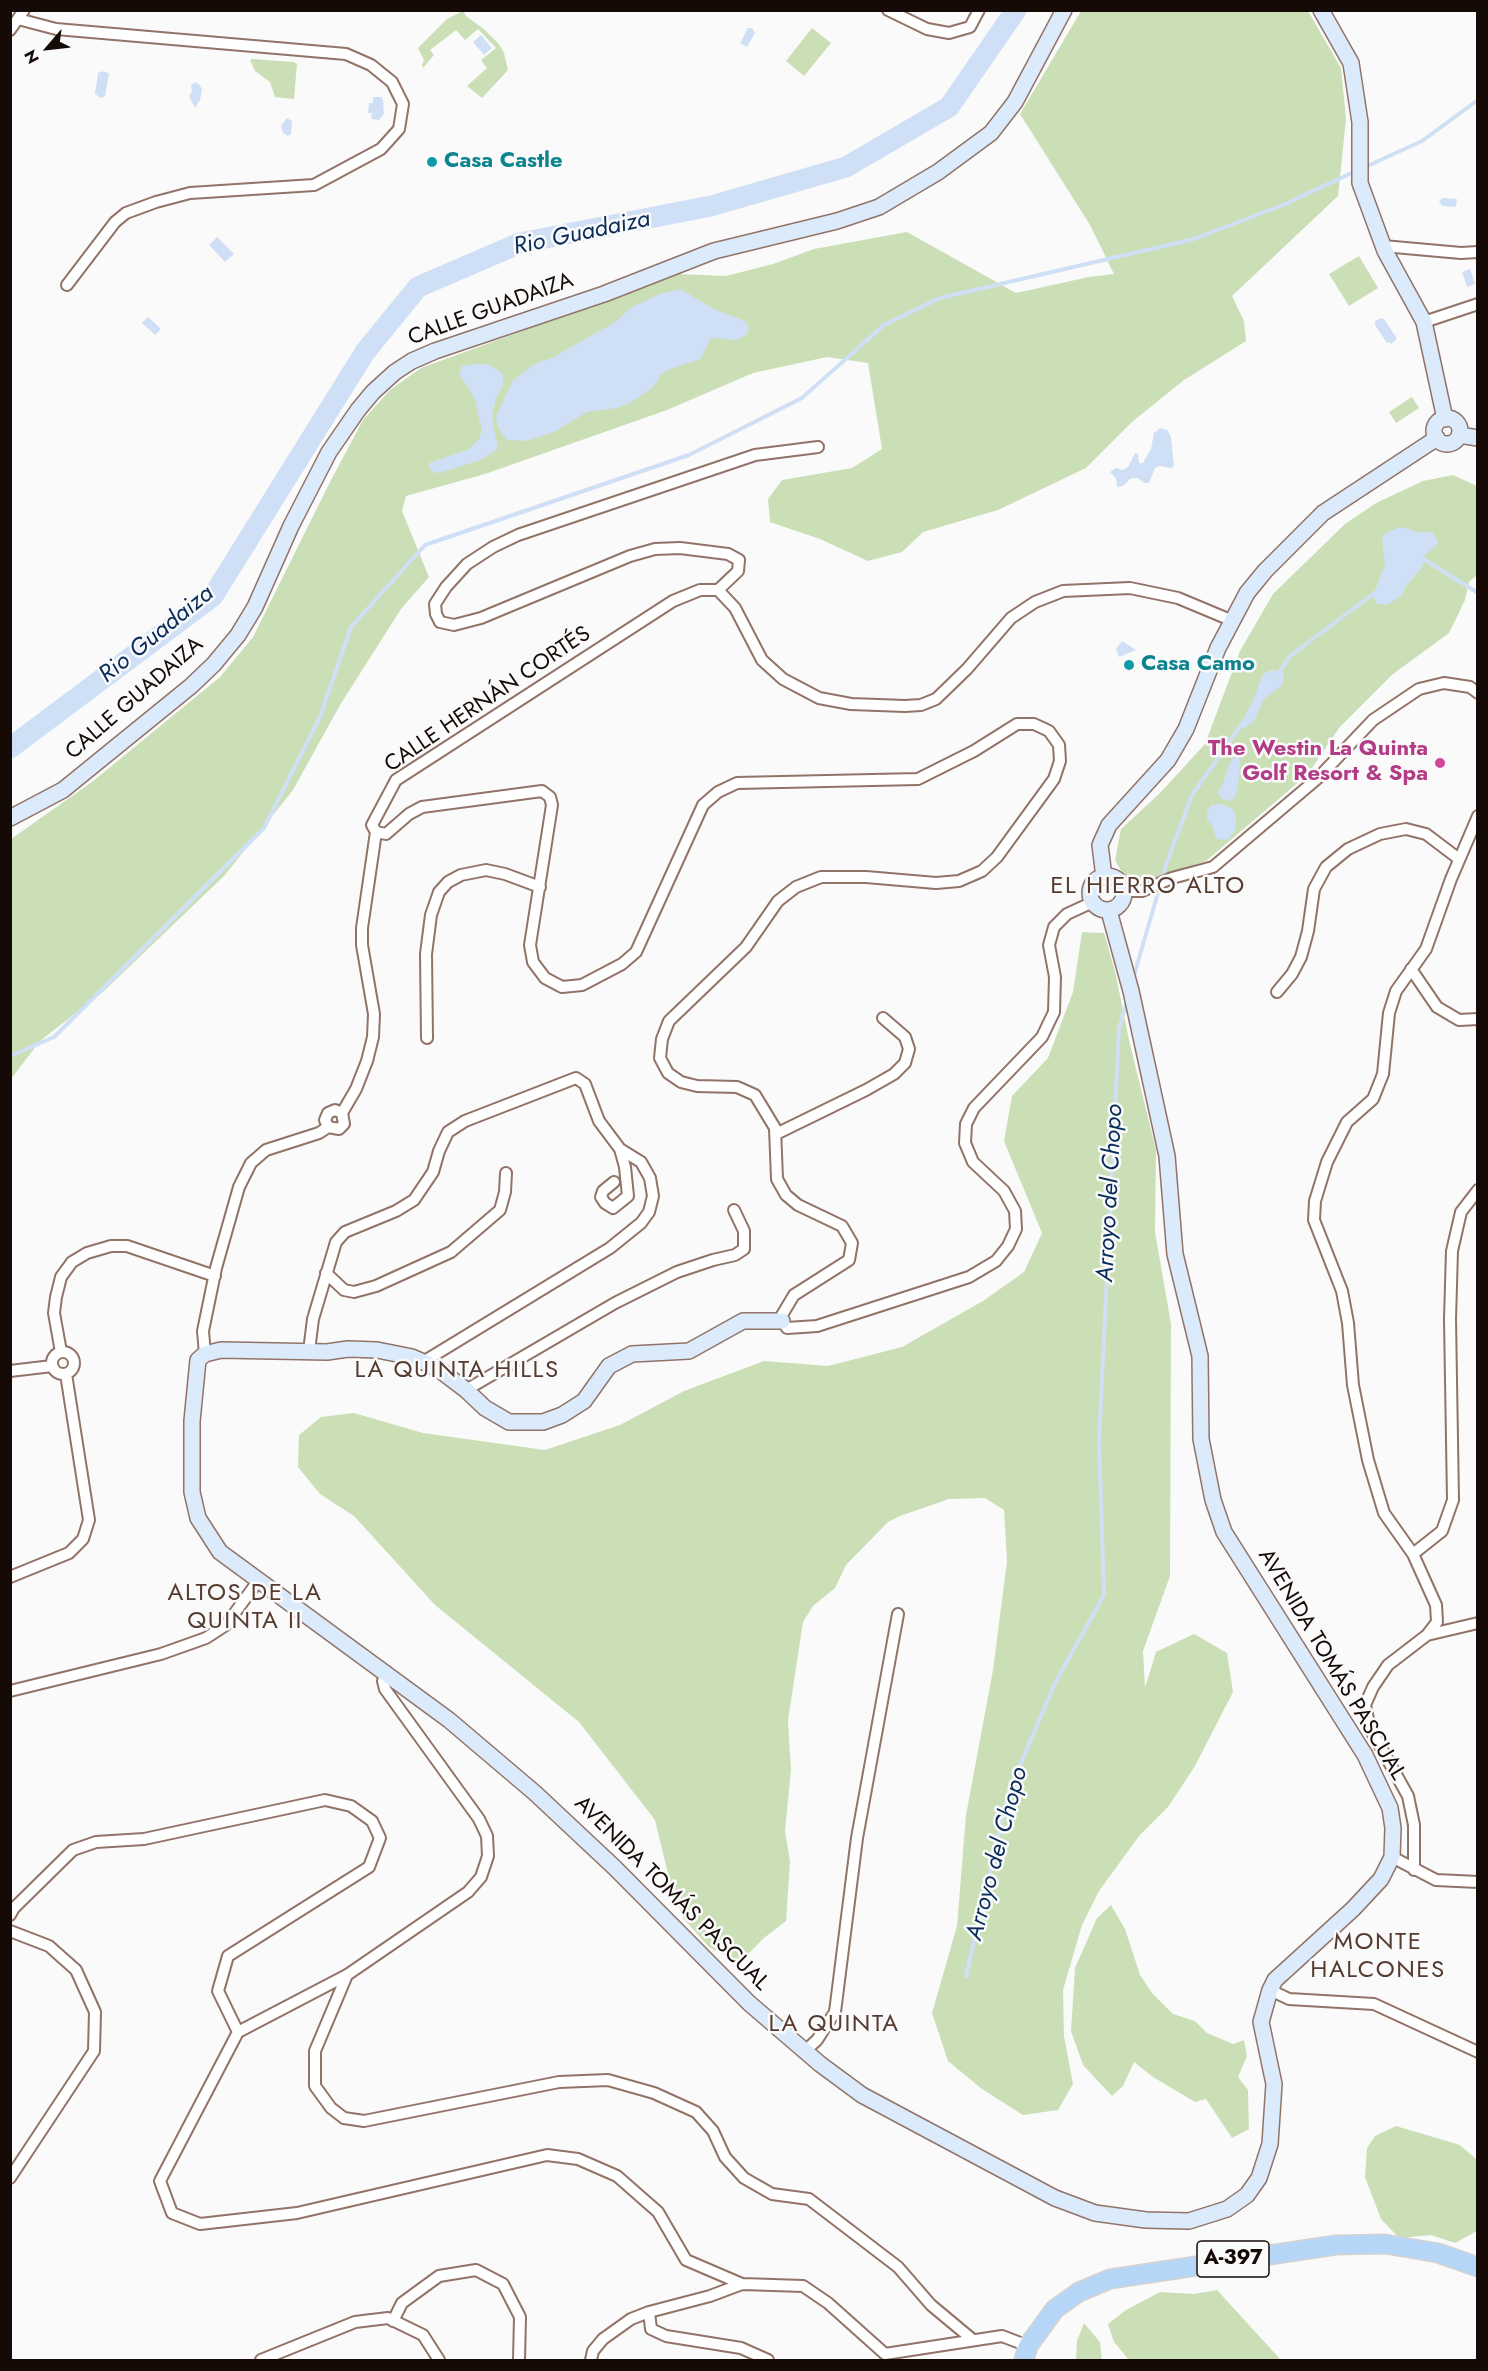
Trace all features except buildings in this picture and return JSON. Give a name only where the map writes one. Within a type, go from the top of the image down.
[{"type":"main road","name":"A-397","points":[[1026,2353],[1055,2309],[1078,2292],[1110,2279],[1336,2244],[1385,2244],[1438,2253],[1478,2267]]},
{"type":"street","points":[[888,10],[927,29],[949,33],[970,27],[980,10]]},
{"type":"street","name":"CALLE GUADAIZA","points":[[10,819],[63,790],[191,686],[214,664],[238,635],[255,607],[291,526],[329,452],[358,410],[373,392],[395,372],[412,361],[435,351],[604,294],[714,251],[837,221],[879,207],[938,172],[991,133],[1015,102],[1064,10]]},
{"type":"street","points":[[1322,10],[1351,63],[1360,122],[1360,183],[1383,246],[1424,322],[1445,419]]},
{"type":"street","points":[[10,30],[21,15],[56,29],[346,54],[371,65],[392,82],[403,104],[399,129],[381,149],[314,185],[190,193],[126,213],[115,222],[67,285]]},
{"type":"street","points":[[1383,246],[1461,253],[1478,252]]},
{"type":"street","points":[[1424,322],[1478,304]]},
{"type":"street","points":[[1445,419],[1457,423],[1459,435],[1455,442],[1447,444],[1437,438],[1435,426],[1445,419]]},
{"type":"street","points":[[1459,435],[1478,438]]},
{"type":"street","points":[[1104,877],[1100,845],[1109,825],[1168,760],[1174,750],[1186,729],[1218,648],[1247,593],[1265,570],[1323,513],[1437,438]]},
{"type":"street","points":[[818,447],[755,455],[493,547],[466,564],[446,587],[435,604],[436,614],[440,622],[454,625],[481,618],[630,556],[655,549],[680,548],[728,554],[739,560],[738,571],[718,590],[735,608],[762,660],[783,679],[819,698],[851,704],[905,706],[921,705],[936,699],[967,669],[1011,618],[1035,602],[1062,591],[1130,588],[1178,598],[1233,621]]},
{"type":"street","name":"CALLE HERNÁN CORTÉS","points":[[376,832],[372,825],[396,780],[673,601],[700,590],[718,590]]},
{"type":"street","points":[[1125,891],[1142,891],[1172,878],[1213,867],[1318,778],[1373,720],[1419,688],[1444,683],[1470,687],[1478,693]]},
{"type":"street","points":[[782,1321],[743,1321],[689,1351],[632,1354],[609,1366],[584,1401],[562,1415],[543,1422],[509,1422],[485,1408],[437,1368],[412,1357],[376,1350],[221,1350],[205,1354],[203,1331],[215,1276],[239,1187],[251,1163],[266,1150],[319,1133],[328,1127],[325,1120],[328,1113],[335,1110],[342,1113],[356,1089],[368,1060],[373,1037],[374,1014],[362,945],[362,928],[376,832],[386,834],[409,814],[422,807],[542,791],[550,798],[552,805],[530,945],[533,962],[545,978],[562,987],[582,985],[622,964],[636,952],[698,814],[703,805],[718,792],[737,783],[918,779],[974,751],[1017,724],[1034,724],[1049,731],[1059,745],[1060,761],[1054,779],[997,857],[982,871],[959,881],[936,883],[866,877],[821,877],[796,887],[778,901],[746,947],[669,1021],[662,1038],[660,1058],[668,1073],[681,1082],[697,1086],[737,1087],[755,1095],[775,1128],[777,1179],[786,1195],[798,1205],[842,1226],[852,1243],[849,1260],[794,1294],[782,1315],[782,1321],[787,1328],[817,1326],[969,1277],[996,1261],[1008,1246],[1016,1229],[1015,1211],[1004,1191],[973,1162],[965,1143],[966,1125],[974,1108],[1042,1037],[1054,1012],[1055,977],[1049,945],[1054,927],[1067,914],[1093,902]]},
{"type":"street","points":[[1414,1870],[1414,1825],[1408,1796],[1370,1728],[1365,1705],[1373,1687],[1389,1665],[1427,1635],[1437,1622],[1436,1605],[1413,1554],[1384,1513],[1368,1460],[1353,1385],[1348,1323],[1342,1291],[1314,1220],[1316,1201],[1327,1162],[1347,1122],[1373,1099],[1383,1074],[1389,1013],[1396,991],[1426,949],[1459,859],[1478,816]]},
{"type":"street","points":[[1277,992],[1292,974],[1301,957],[1308,931],[1314,889],[1326,867],[1348,849],[1380,834],[1406,829],[1426,834],[1459,859]]},
{"type":"street","points":[[427,1038],[426,954],[431,915],[439,892],[448,882],[461,875],[486,870],[505,874],[540,887]]},
{"type":"street","points":[[1104,877],[1113,877],[1121,883],[1125,891],[1121,905],[1109,911],[1100,909],[1093,902],[1090,892],[1095,882],[1104,877]]},
{"type":"street","name":"AVENIDA TOMÁS PASCUAL","points":[[205,1354],[198,1360],[192,1421],[192,1492],[198,1518],[220,1552],[449,1720],[535,1793],[615,1868],[749,2003],[805,2051],[862,2095],[1055,2198],[1095,2213],[1146,2220],[1189,2221],[1227,2209],[1247,2195],[1259,2178],[1270,2144],[1274,2084],[1261,2022],[1270,1990],[1275,1980],[1353,1909],[1381,1879],[1392,1857],[1393,1828],[1390,1808],[1365,1755],[1224,1532],[1213,1500],[1201,1439],[1200,1356],[1175,1254],[1167,1156],[1131,991],[1109,911]]},
{"type":"street","points":[[1411,969],[1437,1006],[1459,1020],[1478,1019]]},
{"type":"street","points":[[776,1134],[866,1090],[894,1074],[905,1063],[909,1049],[905,1037],[883,1018]]},
{"type":"street","points":[[309,1351],[313,1319],[336,1242],[345,1232],[396,1211],[414,1200],[432,1172],[448,1132],[465,1122],[576,1078],[585,1084],[599,1121],[620,1149],[625,1167],[628,1196],[613,1208],[601,1197],[603,1191],[614,1182]]},
{"type":"street","points":[[423,1362],[610,1248],[641,1223],[649,1212],[654,1196],[650,1178],[641,1162],[620,1149]]},
{"type":"street","points":[[326,1273],[344,1290],[354,1292],[376,1286],[451,1252],[500,1210],[505,1192],[506,1173]]},
{"type":"street","points":[[1413,1554],[1442,1531],[1453,1500],[1450,1319],[1452,1251],[1461,1212],[1478,1190]]},
{"type":"street","points":[[466,1390],[677,1272],[713,1260],[735,1256],[744,1249],[744,1231],[734,1210]]},
{"type":"street","points":[[61,1352],[54,1314],[58,1287],[61,1277],[72,1262],[87,1254],[111,1246],[127,1246],[215,1276]]},
{"type":"street","points":[[61,1352],[70,1353],[75,1360],[73,1369],[66,1374],[57,1373],[52,1366],[54,1357],[61,1352]]},
{"type":"street","points":[[10,1371],[52,1366]]},
{"type":"street","points":[[10,1577],[69,1553],[83,1539],[89,1520],[66,1374]]},
{"type":"street","points":[[10,1691],[161,1654],[206,1638],[226,1625],[258,1581]]},
{"type":"street","points":[[805,2051],[817,2040],[835,2012],[857,1838],[898,1614]]},
{"type":"street","points":[[1427,1635],[1478,1623]]},
{"type":"street","points":[[386,1673],[384,1680],[386,1689],[392,1699],[479,1819],[487,1836],[488,1856],[481,1877],[468,1892],[346,1975],[238,2032],[160,2181],[172,2213],[200,2224],[297,2213],[547,2155],[578,2159],[617,2176],[657,2212],[686,2260],[742,2284],[803,2286],[828,2303],[885,2354],[1002,2336],[1026,2353]]},
{"type":"street","points":[[10,1915],[14,1908],[73,1850],[96,1842],[144,1839],[325,1800],[351,1806],[372,1821],[380,1838],[369,1867],[228,1956],[218,1991],[238,2032]]},
{"type":"street","points":[[1392,1857],[1436,1880],[1478,1882]]},
{"type":"street","points":[[10,1930],[49,1946],[76,1970],[95,2012],[94,2051],[10,2178]]},
{"type":"street","points":[[346,1975],[315,2051],[315,2086],[331,2108],[344,2118],[364,2121],[559,2082],[608,2080],[654,2093],[696,2112],[713,2131],[726,2157],[744,2178],[772,2194],[809,2199],[898,2267],[931,2305],[973,2340]]},
{"type":"street","points":[[1270,1990],[1289,1999],[1374,2004],[1478,2052]]},
{"type":"street","points":[[393,2321],[402,2303],[439,2276],[476,2270],[503,2284],[520,2317],[519,2361]]},
{"type":"street","points":[[591,2361],[593,2351],[603,2339],[631,2319],[710,2296],[742,2284]]},
{"type":"street","points":[[649,2312],[651,2329],[666,2336],[741,2348],[768,2361]]},
{"type":"street","points":[[261,2361],[355,2322],[388,2318],[423,2335],[439,2361]]},
{"type":"green space","points":[[463,11],[499,44],[508,70],[482,98],[467,86],[487,68],[481,60],[496,48],[478,29],[465,40],[456,30],[430,50],[434,55],[423,68],[424,60],[418,48],[447,19]]},
{"type":"green space","points":[[1081,11],[1308,11],[1341,68],[1346,119],[1338,196],[1232,296],[1244,321],[1246,341],[1184,380],[1132,422],[1086,468],[998,510],[923,532],[902,552],[868,561],[820,539],[770,522],[768,499],[782,480],[852,468],[882,449],[868,363],[827,357],[753,373],[667,410],[485,474],[406,496],[402,511],[429,577],[401,609],[340,705],[293,790],[224,876],[104,991],[40,1041],[11,1079],[11,839],[92,782],[220,677],[253,637],[363,420],[390,390],[421,368],[678,274],[726,276],[773,264],[814,249],[907,232],[1016,293],[1089,277],[1114,274],[1090,225],[1020,114]]},
{"type":"green space","points":[[812,28],[831,43],[804,76],[786,61]]},
{"type":"green space","points":[[250,60],[297,64],[294,99],[275,97],[270,82],[255,71]]},
{"type":"green space","points":[[1359,256],[1378,288],[1349,306],[1329,274]]},
{"type":"green space","points":[[1412,397],[1419,408],[1396,423],[1389,412]]},
{"type":"green space","points":[[1453,475],[1477,486],[1477,575],[1469,582],[1465,600],[1449,633],[1393,674],[1339,728],[1308,774],[1206,861],[1146,880],[1125,878],[1115,860],[1121,829],[1159,794],[1205,744],[1240,651],[1273,594],[1345,524],[1376,503],[1423,481]]},
{"type":"green space","points":[[1082,932],[1104,933],[1115,971],[1156,1150],[1155,1232],[1171,1324],[1170,1576],[1143,1651],[1145,1688],[1156,1652],[1194,1634],[1227,1653],[1233,1692],[1195,1766],[1168,1807],[1139,1836],[1099,1891],[1082,1925],[1063,1990],[1064,2036],[1073,2084],[1058,2110],[1023,2115],[982,2089],[948,2061],[932,2013],[957,1926],[966,1815],[993,1670],[1007,1561],[1004,1510],[985,1498],[949,1499],[888,1522],[846,1565],[835,1588],[813,1606],[803,1622],[788,1720],[791,1770],[785,1831],[790,1861],[786,1921],[764,1938],[739,1963],[709,1947],[683,1918],[669,1878],[655,1820],[579,1722],[435,1605],[354,1516],[320,1494],[298,1467],[299,1435],[321,1417],[354,1413],[423,1433],[545,1450],[620,1425],[684,1391],[764,1361],[828,1366],[902,1347],[983,1301],[1024,1272],[1042,1233],[1004,1141],[1012,1096],[1048,1058],[1073,992]]},
{"type":"green space","points":[[1111,1905],[1125,1929],[1140,1975],[1152,1993],[1173,2014],[1195,2021],[1207,2033],[1233,2044],[1244,2040],[1247,2056],[1238,2077],[1248,2090],[1249,2129],[1232,2138],[1206,2099],[1195,2102],[1153,2077],[1134,2062],[1123,2086],[1112,2096],[1083,2065],[1071,2031],[1075,1968],[1097,1918]]},
{"type":"green space","points":[[1396,2126],[1460,2145],[1477,2160],[1477,2231],[1455,2243],[1431,2235],[1399,2238],[1381,2219],[1365,2177],[1367,2148],[1375,2136]]},
{"type":"green space","points":[[1217,2290],[1281,2360],[1129,2360],[1114,2342],[1108,2324],[1126,2310],[1160,2292],[1194,2294]]},
{"type":"green space","points":[[1084,2323],[1100,2342],[1102,2360],[1076,2360],[1077,2341]]},
{"type":"water","points":[[748,28],[752,28],[755,33],[747,47],[740,43]]},
{"type":"water","points":[[481,35],[492,48],[484,55],[473,42]]},
{"type":"water","points":[[104,71],[109,74],[105,96],[101,98],[95,94],[98,73]]},
{"type":"water","points":[[195,82],[202,90],[195,108],[189,96],[192,91],[191,85]]},
{"type":"water","points":[[373,97],[381,97],[383,100],[384,114],[379,120],[371,119],[372,113],[368,113],[369,103],[373,103]]},
{"type":"water","points":[[287,118],[292,121],[291,134],[288,136],[283,133],[281,126]]},
{"type":"water","points":[[1443,198],[1457,199],[1456,207],[1442,206],[1439,201]]},
{"type":"water","points":[[217,237],[234,254],[225,262],[209,245]]},
{"type":"water","points":[[1470,269],[1475,284],[1467,287],[1462,272]]},
{"type":"water","points":[[680,289],[714,309],[745,321],[749,327],[747,334],[738,340],[711,338],[700,359],[660,375],[658,381],[648,391],[630,403],[616,408],[587,412],[554,432],[527,441],[508,440],[503,435],[497,425],[496,416],[513,380],[536,363],[552,358],[617,321],[630,308],[660,294]]},
{"type":"water","points":[[148,317],[161,329],[155,335],[142,323]]},
{"type":"water","points":[[1381,318],[1396,337],[1391,344],[1387,343],[1375,325],[1375,321]]},
{"type":"water","points":[[487,364],[501,372],[503,377],[503,385],[496,398],[492,417],[498,449],[481,460],[434,473],[429,463],[467,450],[478,441],[482,430],[474,397],[459,374],[462,366]]},
{"type":"water","points":[[1160,428],[1167,430],[1171,437],[1174,466],[1155,468],[1149,483],[1134,478],[1123,486],[1117,487],[1116,479],[1110,472],[1116,468],[1123,470],[1128,467],[1135,453],[1138,454],[1139,463],[1143,463],[1151,449],[1154,433]]},
{"type":"water","points":[[1403,527],[1416,532],[1432,532],[1438,541],[1436,546],[1424,556],[1422,568],[1406,586],[1402,595],[1389,604],[1381,605],[1376,603],[1373,596],[1385,564],[1382,539],[1385,534]]},
{"type":"water","points":[[1122,641],[1136,650],[1119,657],[1116,649]]},
{"type":"water","points":[[1271,670],[1283,672],[1284,680],[1281,686],[1264,699],[1254,721],[1245,728],[1242,727],[1242,721],[1263,674]]},
{"type":"water","points":[[1235,755],[1239,756],[1240,766],[1237,792],[1229,801],[1222,799],[1217,792],[1222,786]]},
{"type":"water","points":[[1220,804],[1232,808],[1236,815],[1235,830],[1228,840],[1216,839],[1212,825],[1207,820],[1207,811],[1211,805]]},
{"type":"waterway","name":"Rio Guadaiza","points":[[10,748],[213,596],[365,352],[418,287],[520,243],[711,206],[846,167],[949,107],[1016,10]]},
{"type":"waterway","points":[[1363,168],[1422,141],[1478,100]]},
{"type":"waterway","points":[[10,1056],[54,1037],[264,828],[320,717],[351,627],[425,545],[689,455],[802,398],[884,325],[940,298],[1194,239],[1283,205],[1356,171]]},
{"type":"waterway","name":"Arroyo del Chopo","points":[[1422,558],[1478,593]]},
{"type":"waterway","name":"Arroyo del Chopo","points":[[1278,674],[1290,656],[1377,591]]},
{"type":"waterway","name":"Arroyo del Chopo","points":[[1133,979],[1166,865],[1192,795],[1244,721]]},
{"type":"waterway","name":"Arroyo del Chopo","points":[[966,1976],[1009,1791],[1055,1683],[1104,1595],[1099,1440],[1119,1028],[1127,1001]]},
{"type":"place","name":"Casa Castle","points":[[432,162]]},
{"type":"place","name":"Casa Camo","points":[[1129,665]]},
{"type":"place","name":"The Westin La Quinta Golf Resort & Spa","points":[[1440,763]]},
{"type":"district","name":"EL HIERRO ALTO","points":[[1148,887]]},
{"type":"district","name":"LA QUINTA HILLS","points":[[457,1371]]},
{"type":"district","name":"ALTOS DE LA QUINTA II","points":[[245,1608]]},
{"type":"district","name":"MONTE HALCONES","points":[[1378,1957]]},
{"type":"district","name":"LA QUINTA","points":[[834,2025]]}]
